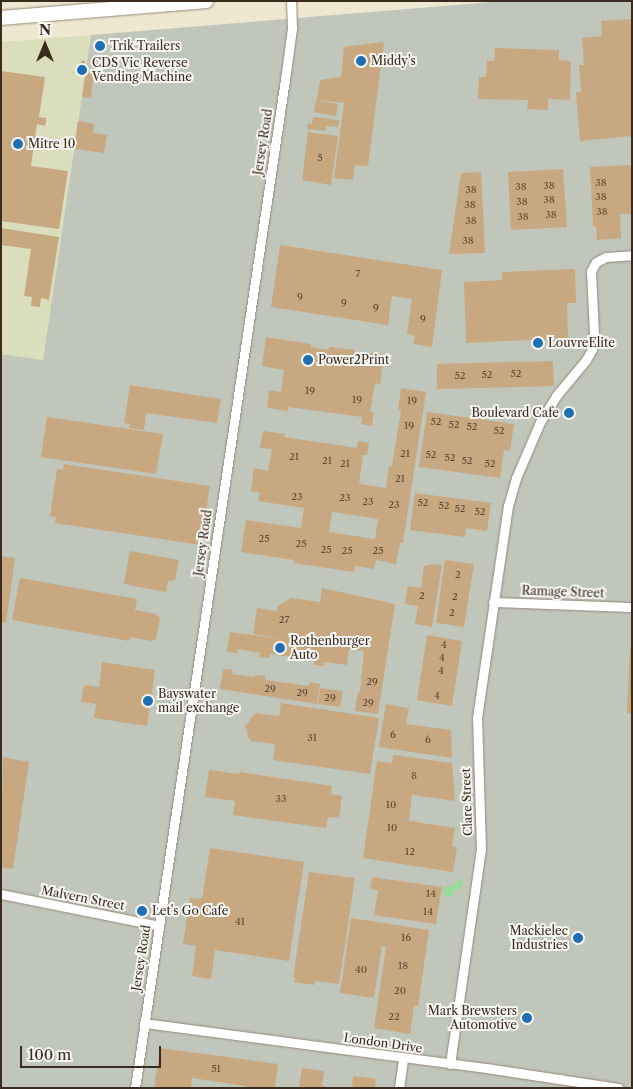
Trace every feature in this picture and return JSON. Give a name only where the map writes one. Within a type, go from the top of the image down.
[{"type":"main road","points":[[1,18],[206,1]]},
{"type":"street","name":"Jersey Road","points":[[134,1088],[285,80],[292,28],[291,1]]},
{"type":"street","name":"Clare Street","points":[[450,1064],[481,850],[477,718],[502,540],[516,478],[540,422],[556,396],[592,350],[594,332],[591,271],[596,262],[606,257],[632,255]]},
{"type":"street","name":"Ramage Street","points":[[493,602],[632,607]]},
{"type":"street","name":"Malvern Street","points":[[1,894],[159,926]]},
{"type":"street","name":"London Drive","points":[[144,1023],[618,1088]]},
{"type":"street","points":[[399,1088],[403,1058]]},
{"type":"shaded area","points":[[505,1],[632,1],[632,1088],[1,1088],[1,354],[43,360],[91,35]]},
{"type":"shaded area","points":[[91,35],[43,360],[1,354],[1,42]]},
{"type":"green space","points":[[463,877],[461,889],[454,889],[453,897],[444,896],[444,887],[452,886]]},
{"type":"building","points":[[632,19],[632,136],[580,141],[576,92],[581,92],[579,65],[584,65],[582,38],[602,36],[601,21]]},
{"type":"building","points":[[384,42],[368,166],[355,165],[353,180],[334,178],[344,103],[317,100],[320,80],[341,77],[344,47]]},
{"type":"building","points":[[495,48],[559,50],[559,60],[571,61],[570,100],[548,99],[548,110],[527,109],[528,100],[478,99],[479,77],[486,77],[487,61],[494,61]]},
{"type":"building","name":"CDS Vic Reverse Vending Machine","points":[[81,61],[85,61],[83,76],[79,76]]},
{"type":"building","name":"Mitre 10","points":[[1,71],[45,77],[39,117],[46,118],[46,122],[45,126],[37,124],[31,166],[68,171],[59,229],[1,221]]},
{"type":"building","points":[[86,71],[94,72],[91,98],[82,97]]},
{"type":"building","points":[[316,100],[338,104],[336,116],[314,112]]},
{"type":"building","points":[[313,117],[339,120],[338,127],[326,126],[325,131],[307,129],[308,123],[312,124]]},
{"type":"building","points":[[78,121],[94,124],[93,133],[107,135],[104,153],[74,149]]},
{"type":"building","points":[[308,132],[338,136],[331,185],[302,180]]},
{"type":"building","points":[[632,165],[632,214],[620,214],[621,238],[597,240],[596,226],[593,226],[590,167]]},
{"type":"building","points":[[563,169],[567,227],[511,230],[508,172]]},
{"type":"building","points":[[481,172],[485,253],[449,254],[461,173]]},
{"type":"building","points":[[1,228],[59,237],[49,300],[41,298],[40,307],[31,306],[32,297],[24,296],[31,249],[1,245]]},
{"type":"building","points":[[280,245],[442,270],[432,347],[413,344],[415,336],[407,334],[412,299],[392,296],[388,325],[271,307]]},
{"type":"building","points":[[575,269],[576,303],[567,303],[568,338],[466,343],[464,282],[502,280],[502,272]]},
{"type":"building","points":[[266,337],[311,344],[311,347],[329,350],[329,347],[355,350],[355,354],[365,356],[365,352],[384,355],[380,384],[375,383],[370,412],[374,413],[372,426],[361,424],[362,417],[288,407],[288,411],[267,408],[269,390],[281,392],[284,370],[262,366]]},
{"type":"building","points":[[553,361],[554,386],[437,389],[437,364]]},
{"type":"building","points":[[130,385],[221,399],[217,423],[146,413],[144,430],[129,428],[130,424],[124,423]]},
{"type":"building","points":[[401,388],[426,392],[403,543],[400,543],[396,564],[376,560],[374,569],[355,566],[354,572],[294,563],[294,560],[241,552],[246,520],[301,528],[304,508],[258,501],[260,493],[251,491],[254,468],[268,471],[272,449],[260,448],[263,431],[285,434],[284,437],[357,448],[358,441],[369,443],[367,455],[363,455],[359,484],[386,488],[389,466],[392,466],[401,411],[398,410]],"holes":[[[332,512],[378,519],[375,539],[329,532]]]},
{"type":"building","points":[[427,412],[514,424],[510,451],[504,450],[500,478],[419,467]]},
{"type":"building","points":[[47,417],[163,434],[156,474],[41,457]]},
{"type":"building","points":[[64,464],[210,486],[201,545],[55,523],[56,517],[50,516],[57,469],[63,470]]},
{"type":"building","points":[[415,493],[491,503],[487,531],[466,528],[465,537],[410,530]]},
{"type":"building","points":[[130,551],[179,560],[175,580],[168,581],[166,592],[124,584]]},
{"type":"building","points":[[1,556],[15,558],[6,623],[1,622]]},
{"type":"building","points":[[445,560],[474,564],[464,627],[436,623]]},
{"type":"building","points":[[442,565],[432,627],[415,624],[418,606],[405,604],[408,586],[421,588],[424,566]]},
{"type":"building","points":[[20,578],[137,599],[135,610],[156,614],[160,618],[156,639],[151,641],[130,637],[129,641],[12,620]]},
{"type":"building","points":[[322,588],[395,604],[378,714],[355,711],[358,692],[360,692],[364,651],[349,649],[347,665],[324,662],[324,666],[314,665],[314,661],[292,657],[270,654],[270,658],[259,657],[260,653],[238,649],[237,653],[227,652],[230,632],[295,641],[253,634],[257,608],[277,611],[278,606],[291,598],[320,602]]},
{"type":"building","points":[[427,635],[462,641],[452,706],[417,700]]},
{"type":"building","points":[[630,648],[632,648],[632,714],[627,713]]},
{"type":"building","points":[[102,662],[155,670],[147,726],[94,718],[96,704],[81,702],[84,685],[99,687]]},
{"type":"building","points":[[223,669],[233,670],[232,674],[255,677],[255,675],[266,676],[265,680],[309,686],[310,682],[320,684],[317,704],[220,689]]},
{"type":"building","points":[[320,688],[343,691],[340,707],[318,704]]},
{"type":"building","points":[[281,703],[379,718],[370,774],[273,760],[275,744],[251,741],[248,737],[247,729],[244,728],[255,713],[279,716]]},
{"type":"building","points":[[386,704],[409,708],[406,724],[451,730],[452,758],[379,747]]},
{"type":"building","points":[[393,755],[452,763],[455,801],[412,795],[409,821],[455,828],[452,846],[457,847],[453,872],[363,858],[377,761],[392,763]]},
{"type":"building","points":[[3,757],[29,762],[13,869],[1,867]]},
{"type":"building","points":[[209,770],[239,774],[240,772],[332,786],[331,794],[342,796],[339,818],[328,817],[326,828],[233,815],[235,801],[205,797]]},
{"type":"building","points":[[210,848],[304,862],[289,961],[215,950],[211,979],[192,976],[196,946],[183,944],[190,898],[202,899]]},
{"type":"building","points":[[309,872],[355,878],[339,984],[315,981],[314,985],[294,982],[295,978],[293,978]]},
{"type":"building","points":[[372,877],[442,887],[436,924],[374,915],[378,890],[370,889]]},
{"type":"building","points":[[351,918],[429,930],[418,1006],[414,1006],[410,1034],[374,1028],[386,947],[382,946],[374,998],[340,993]]},
{"type":"building","points":[[160,1048],[278,1064],[275,1088],[245,1088],[245,1086],[192,1078],[191,1088],[154,1088]]},
{"type":"building","points":[[302,1068],[324,1071],[322,1085],[328,1088],[299,1088]]},
{"type":"building","points":[[353,1076],[376,1079],[375,1088],[352,1088]]},
{"type":"place","name":"Trik Trailers","points":[[100,46]]},
{"type":"place","name":"Middy's","points":[[361,61]]},
{"type":"place","name":"CDS Vic Reverse Vending Machine","points":[[82,70]]},
{"type":"place","name":"Mitre 10","points":[[18,144]]},
{"type":"place","name":"LouvreElite","points":[[538,343]]},
{"type":"place","name":"Power2Print","points":[[308,360]]},
{"type":"place","name":"Boulevard Cafe","points":[[569,413]]},
{"type":"place","name":"Rothenburger Auto","points":[[280,648]]},
{"type":"place","name":"Bayswater mail exchange","points":[[148,701]]},
{"type":"place","name":"Let's Go Cafe","points":[[142,911]]},
{"type":"place","name":"Mackielec Industries","points":[[578,938]]},
{"type":"place","name":"Mark Brewsters Automotive","points":[[527,1018]]}]
